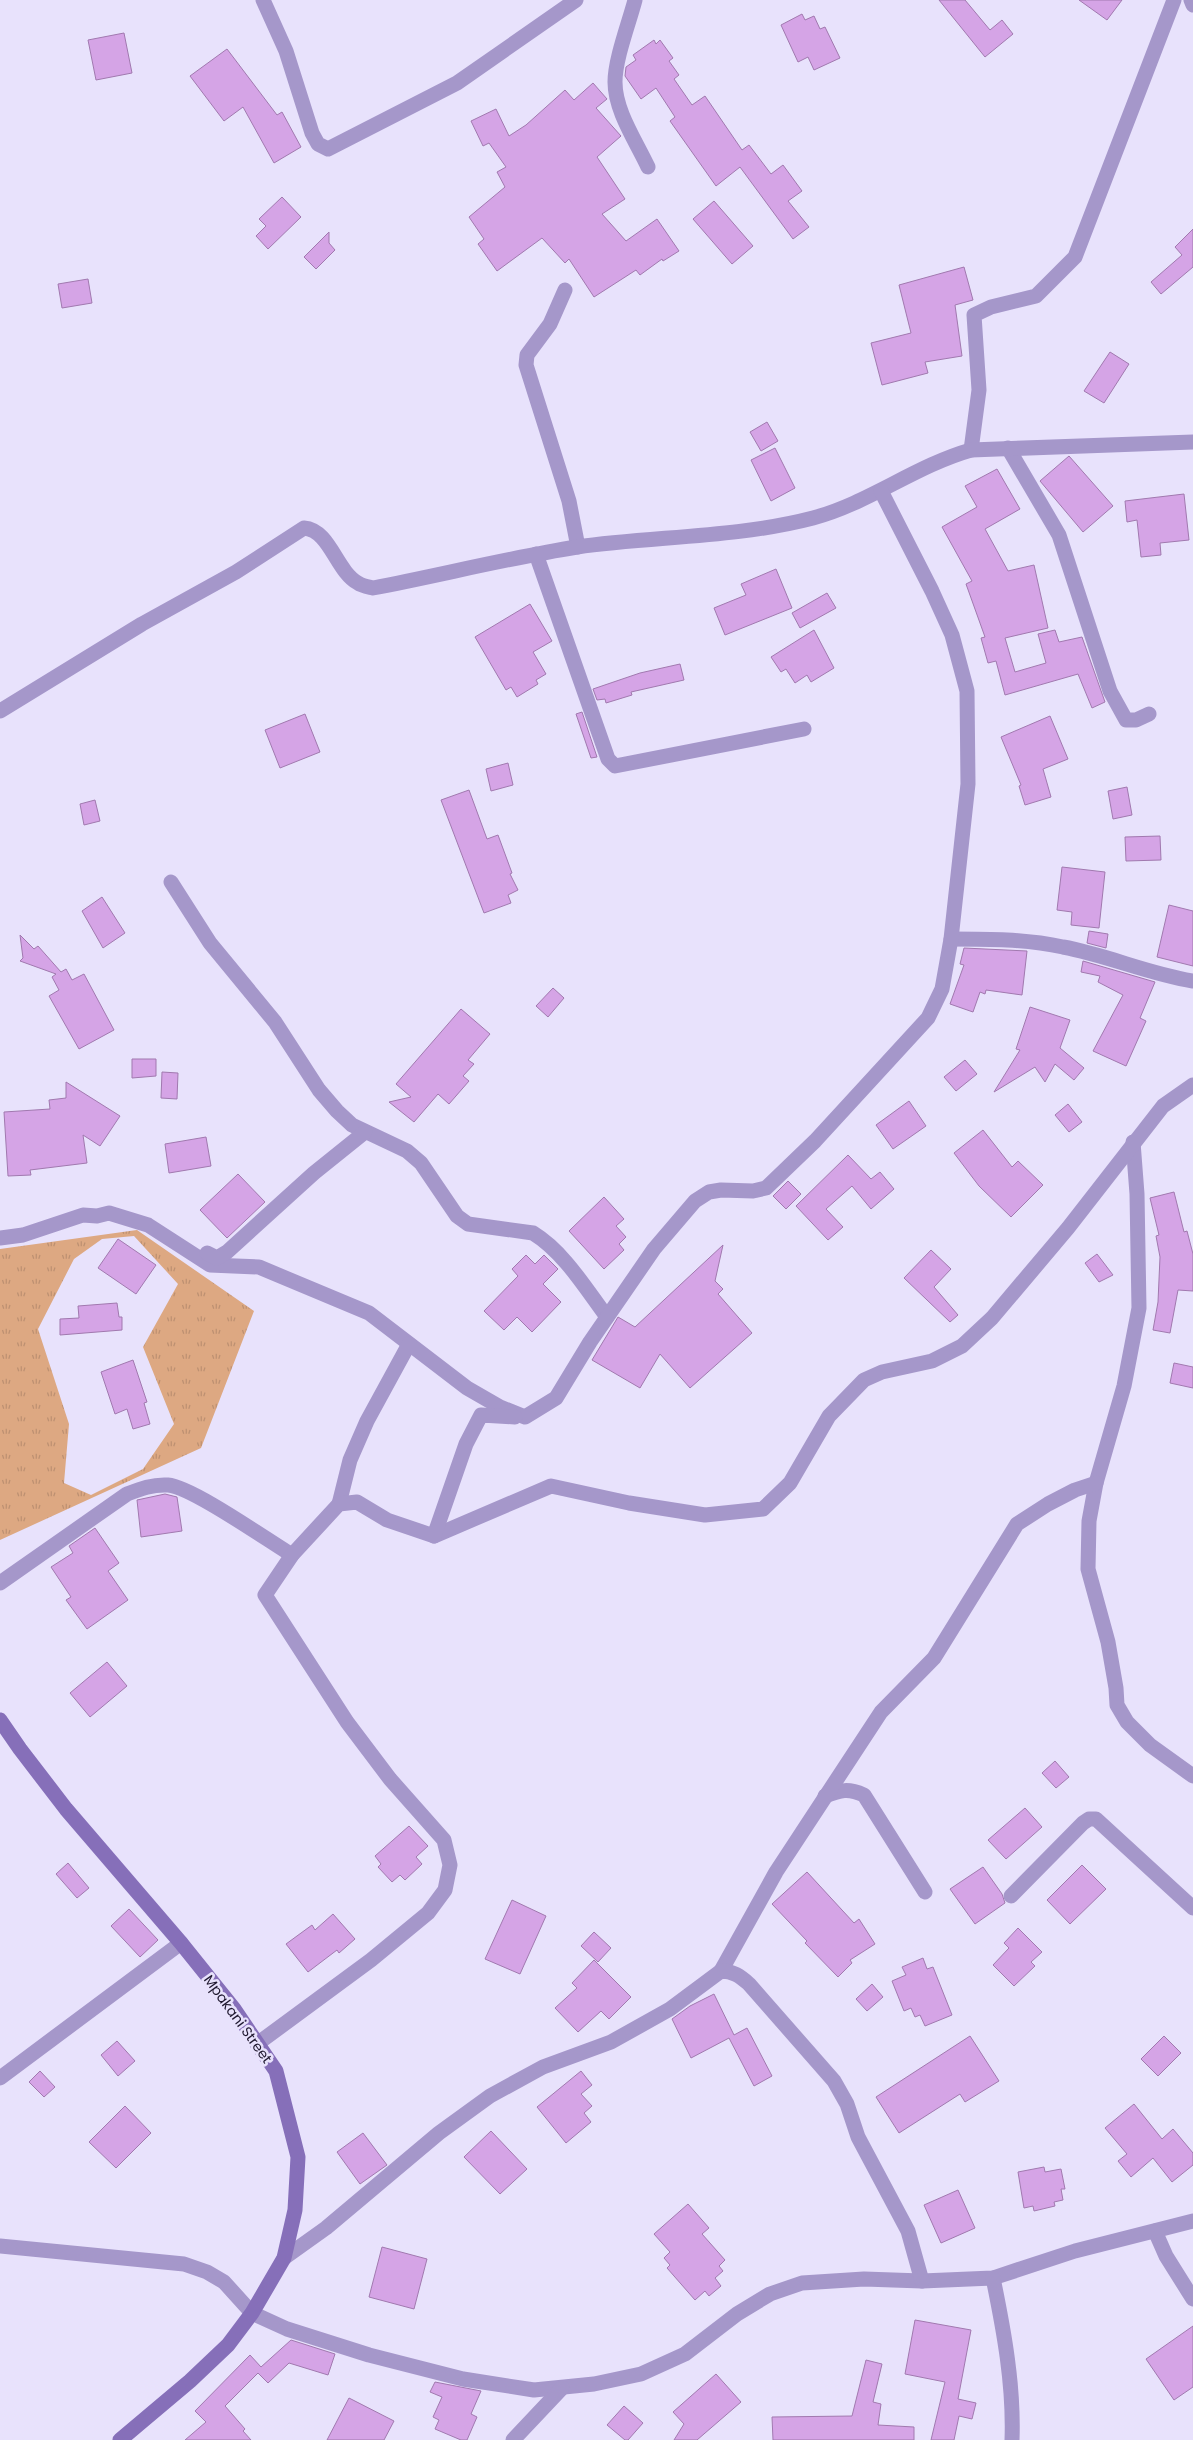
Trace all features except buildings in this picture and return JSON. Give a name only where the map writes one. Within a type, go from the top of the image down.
[{"type":"street","points":[[263,0],[286,51],[312,134],[318,144],[328,149],[457,83],[576,0]]},
{"type":"street","points":[[635,0],[615,82],[618,103],[648,167]]},
{"type":"street","points":[[972,450],[979,390],[974,315],[991,307],[1036,296],[1074,257],[1174,0]]},
{"type":"street","points":[[1191,0],[1193,5]]},
{"type":"street","points":[[565,290],[550,324],[526,356],[526,365],[569,501],[578,547]]},
{"type":"street","points":[[0,711],[142,624],[236,572],[304,528],[312,529],[319,535],[340,564],[357,583],[373,588],[490,562],[578,547],[777,526],[850,506],[917,470],[950,456],[972,450],[1193,442]]},
{"type":"street","points":[[1008,448],[1059,535],[1110,691],[1126,720],[1136,720],[1149,714]]},
{"type":"street","points":[[434,1536],[466,1444],[481,1415],[525,1417],[556,1398],[607,1317],[654,1249],[695,1201],[709,1192],[721,1190],[753,1192],[766,1188],[815,1141],[928,1018],[942,989],[951,939],[968,784],[967,691],[952,635],[932,590],[881,491]]},
{"type":"street","points":[[536,554],[608,759],[615,766],[804,729]]},
{"type":"street","points":[[171,882],[210,943],[276,1022],[319,1090],[337,1111],[365,1132],[407,1151],[421,1163],[457,1216],[468,1224],[534,1233],[542,1239],[570,1268],[607,1317]]},
{"type":"street","points":[[951,939],[1015,939],[1064,947],[1171,977],[1193,981]]},
{"type":"street","points":[[339,1504],[357,1502],[387,1520],[434,1536],[551,1486],[629,1503],[705,1515],[763,1509],[790,1483],[829,1416],[864,1380],[882,1372],[932,1361],[962,1346],[992,1318],[1068,1228],[1133,1142],[1163,1106],[1193,1085]]},
{"type":"street","points":[[100,1205],[150,1215],[217,1258],[256,1227],[314,1173],[365,1132]]},
{"type":"street","points":[[1133,1142],[1137,1194],[1139,1308],[1124,1386],[1096,1483],[1089,1521],[1088,1569],[1108,1642],[1117,1705],[1127,1722],[1150,1746],[1193,1776]]},
{"type":"street","points":[[0,1238],[23,1236],[83,1215],[97,1216],[109,1213],[148,1225],[210,1265],[259,1267],[369,1312],[473,1392],[525,1417]]},
{"type":"street","points":[[257,2044],[371,1960],[428,1913],[444,1890],[450,1865],[444,1840],[390,1779],[353,1729],[265,1595],[292,1556],[339,1504],[350,1460],[367,1422],[409,1344]]},
{"type":"street","points":[[284,2258],[326,2228],[439,2133],[490,2096],[543,2067],[611,2042],[670,2009],[721,1971],[766,1889],[825,1796],[881,1712],[934,1658],[1017,1524],[1048,1504],[1075,1490],[1096,1483]]},
{"type":"street","points":[[0,1583],[127,1494],[150,1486],[169,1485],[192,1494],[292,1556]]},
{"type":"street","name":"Mpakani Street","points":[[0,1720],[66,1809],[181,1943],[234,2009],[276,2071],[298,2157],[295,2210],[284,2258],[252,2313],[228,2345],[216,2357],[120,2440]]},
{"type":"street","points":[[825,1796],[844,1789],[853,1789],[864,1795],[925,1892]]},
{"type":"street","points":[[1011,1896],[1083,1823],[1089,1819],[1096,1819],[1193,1908]]},
{"type":"street","points":[[0,2078],[181,1943]]},
{"type":"street","points":[[721,1971],[729,1971],[744,1979],[834,2081],[847,2104],[858,2137],[908,2231],[922,2281]]},
{"type":"street","points":[[0,2246],[184,2264],[207,2272],[224,2282],[252,2313],[296,2332],[369,2355],[463,2379],[534,2390],[562,2388],[641,2374],[685,2354],[737,2314],[770,2294],[802,2282],[864,2279],[922,2281],[993,2278],[1076,2251],[1193,2221]]},
{"type":"street","points":[[1155,2231],[1166,2256],[1193,2299]]},
{"type":"street","points":[[993,2278],[1002,2320],[1009,2377],[1012,2440]]},
{"type":"street","points":[[514,2440],[562,2388]]},
{"type":"green space","points":[[137,1230],[254,1311],[201,1448],[0,1540],[0,1249]],"holes":[[[134,1236],[178,1284],[143,1347],[174,1424],[143,1469],[91,1495],[64,1483],[69,1424],[38,1329],[74,1259],[102,1239]]]}]
